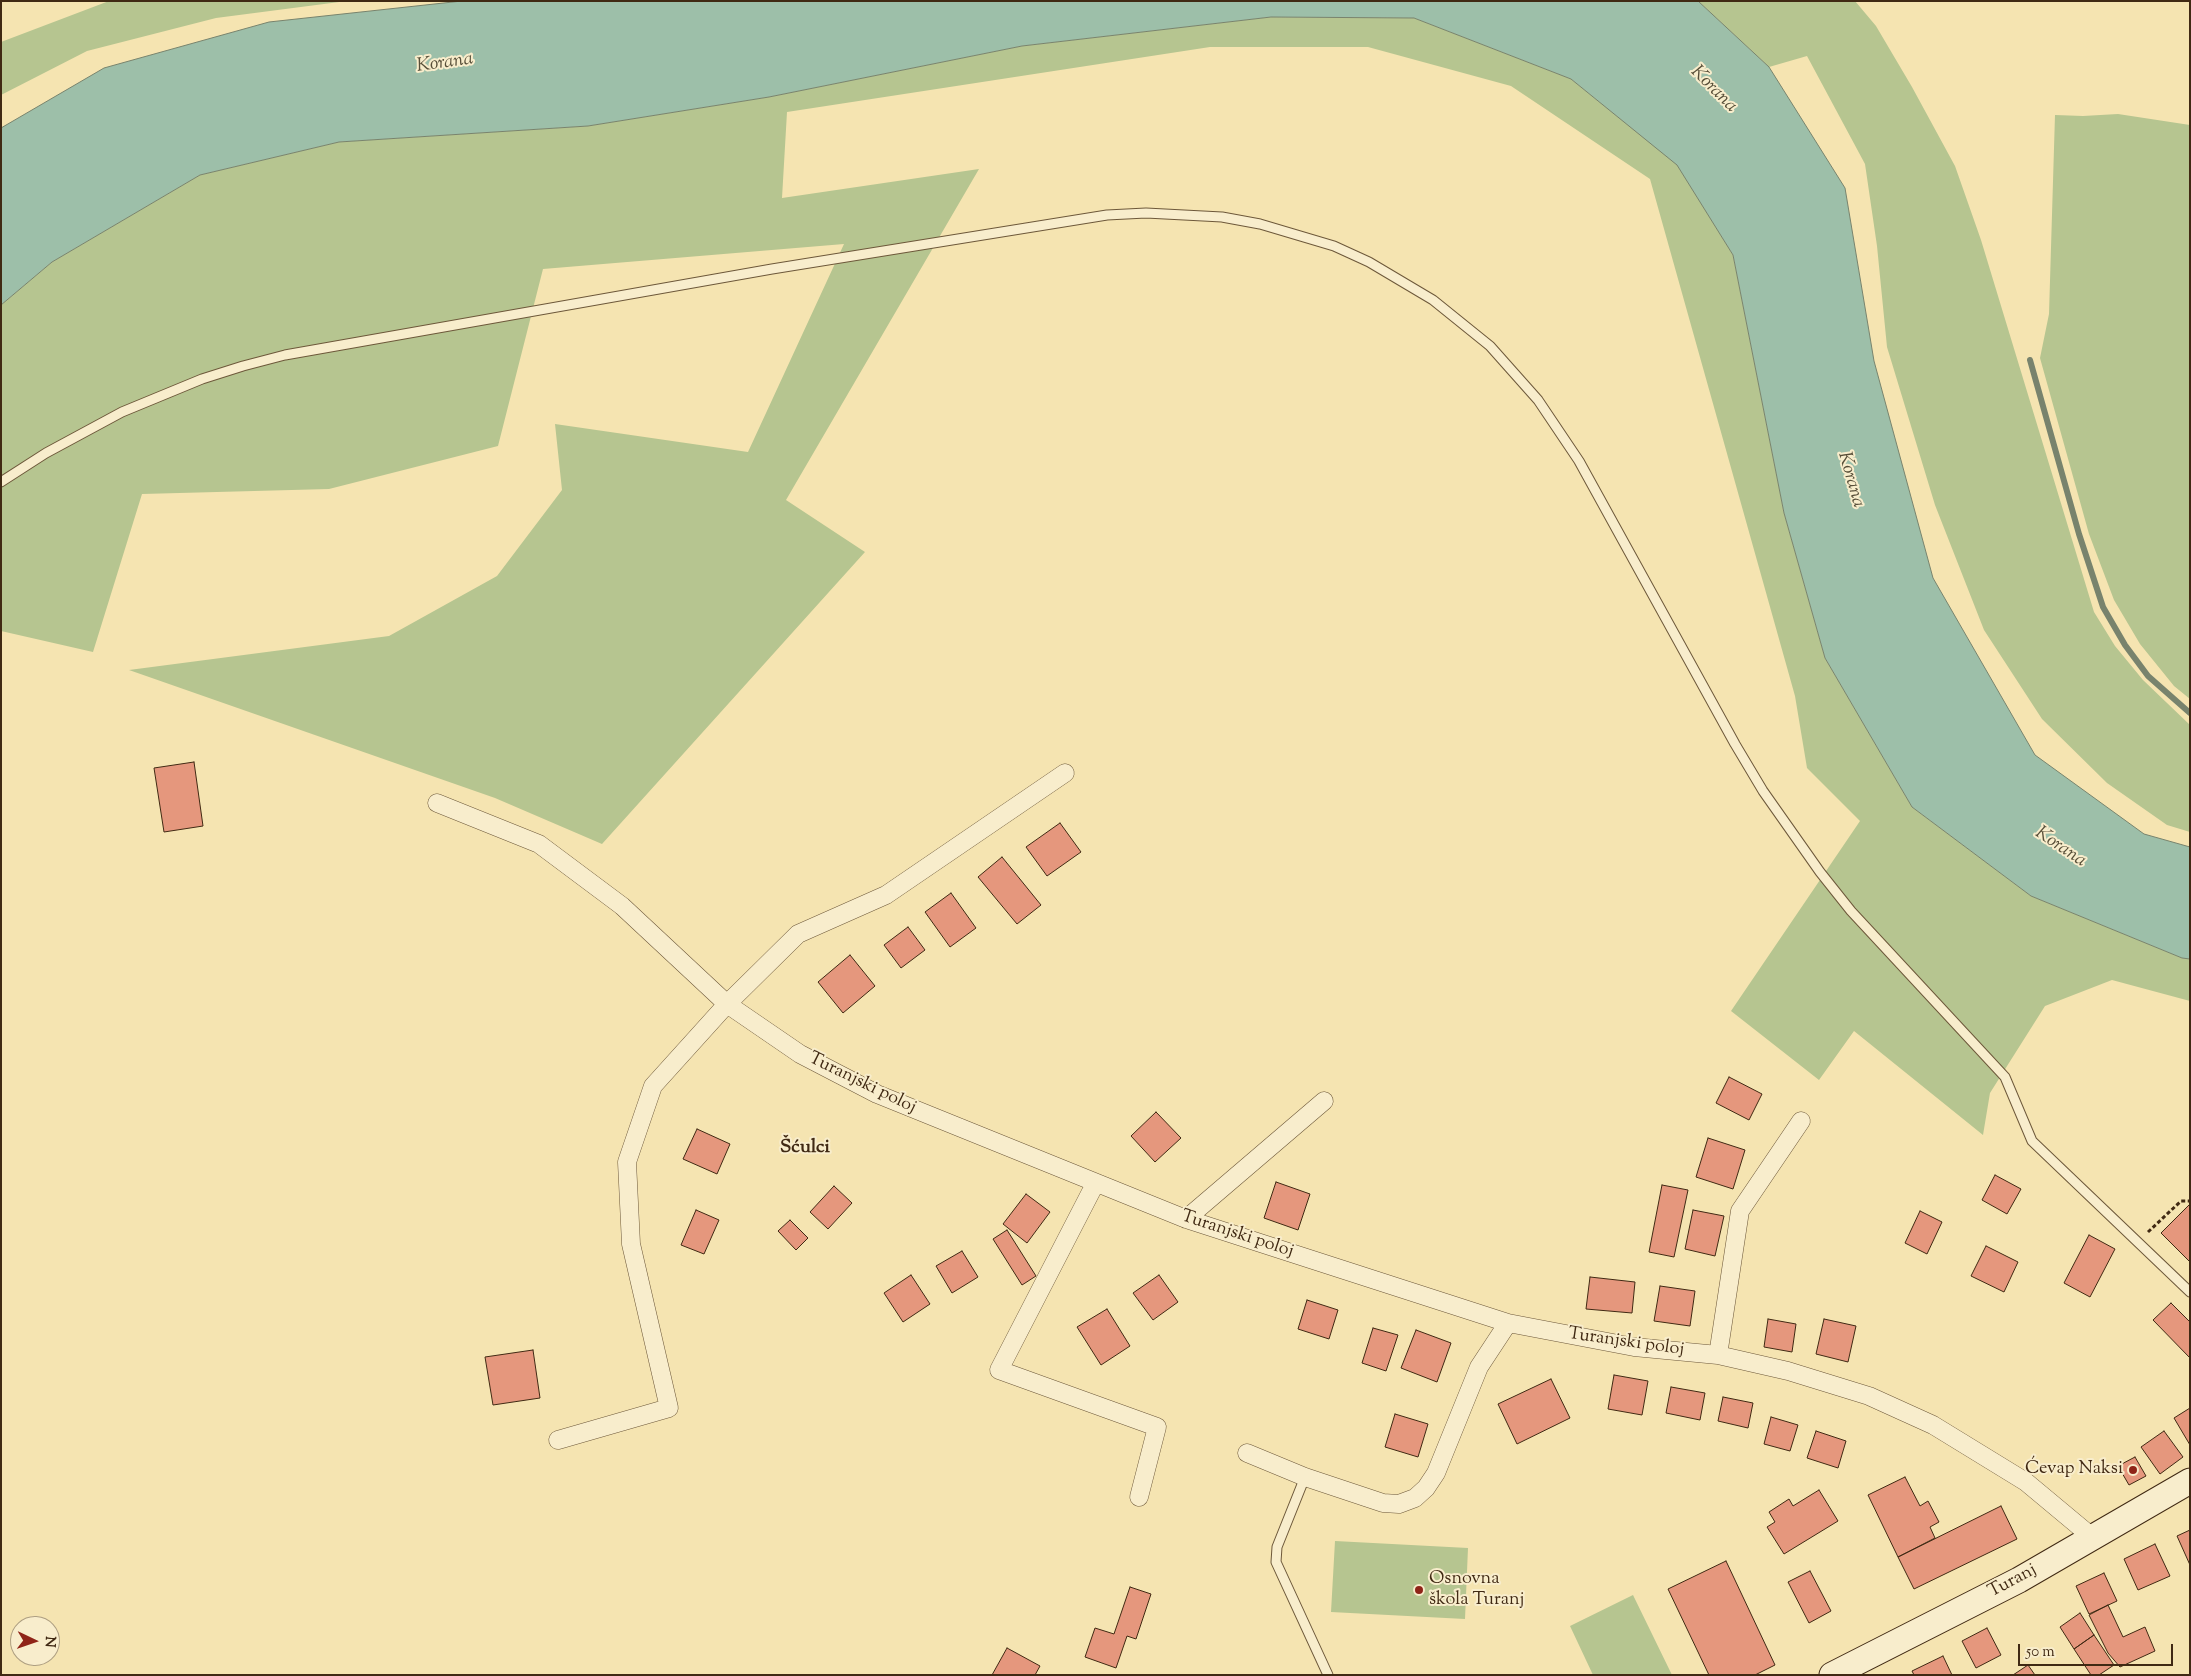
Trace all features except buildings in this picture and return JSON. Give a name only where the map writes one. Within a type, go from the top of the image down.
[{"type":"main road","name":"Turanj","points":[[1832,1675],[2019,1580],[2190,1481]]},
{"type":"street","points":[[558,1440],[669,1408],[631,1244],[627,1162],[654,1086],[727,1004],[798,934],[886,895],[1065,772]]},
{"type":"street","name":"Turanjski poloj","points":[[437,803],[539,844],[622,906],[727,1004],[800,1054],[877,1094],[1095,1184],[1186,1219],[1508,1324],[1634,1347],[1718,1355],[1788,1371],[1869,1396],[1933,1425],[2026,1482],[2092,1538]]},
{"type":"street","points":[[1186,1219],[1324,1101]]},
{"type":"street","points":[[1718,1355],[1740,1211],[1801,1121]]},
{"type":"street","points":[[1095,1184],[999,1370],[1157,1427],[1139,1497]]},
{"type":"street","points":[[1247,1453],[1305,1477],[1383,1504],[1400,1504],[1415,1498],[1426,1488],[1436,1473],[1479,1368],[1508,1324]]},
{"type":"lane","points":[[1,482],[46,452],[122,412],[202,379],[285,355],[733,276],[1097,217],[1146,213],[1184,214],[1232,219],[1297,234],[1334,246],[1377,267],[1433,300],[1490,346],[1538,400],[1579,461],[1736,744],[1791,832],[1851,911],[2005,1077],[2032,1141],[2190,1292]]},
{"type":"lane","points":[[1305,1477],[1277,1547],[1276,1562],[1328,1675]]},
{"type":"path","points":[[2138,1243],[2181,1201],[2190,1202]]},
{"type":"shaded area","points":[[109,1],[347,1],[216,18],[87,51],[1,95],[1,42]]},
{"type":"shaded area","points":[[1698,1],[1855,1],[1876,26],[1955,166],[1981,240],[2094,612],[2115,646],[2143,680],[2190,725],[2190,832],[2167,825],[2107,783],[2042,719],[1984,630],[1935,505],[1887,347],[1877,246],[1865,164],[1807,56],[1769,67]]},
{"type":"shaded area","points":[[1271,17],[1414,18],[1571,79],[1677,164],[1733,255],[1784,513],[1825,658],[1912,807],[2031,896],[2182,958],[2190,959],[2190,1001],[2112,980],[2045,1006],[1990,1093],[1983,1135],[1854,1031],[1819,1080],[1731,1011],[1860,821],[1807,768],[1795,696],[1650,179],[1511,86],[1368,47],[1210,47],[787,112],[782,198],[979,169],[786,500],[865,552],[602,844],[495,798],[129,670],[389,636],[497,576],[562,490],[555,424],[748,452],[844,244],[543,269],[498,446],[329,489],[142,494],[93,652],[1,631],[1,305],[52,262],[200,175],[339,142],[588,126],[769,97],[1022,46]]},
{"type":"shaded area","points":[[2118,114],[2190,125],[2190,699],[2174,686],[2140,644],[2114,600],[2089,534],[2040,358],[2049,314],[2055,115]]},
{"type":"shaded area","points":[[1335,1541],[1468,1548],[1465,1619],[1331,1612]]},
{"type":"shaded area","points":[[1633,1595],[1672,1675],[1593,1675],[1570,1626]]},
{"type":"water","name":"Korana","points":[[462,1],[1698,1],[1769,67],[1845,188],[1874,361],[1933,578],[2035,755],[2144,834],[2190,847],[2190,959],[2182,958],[2031,896],[1912,807],[1825,658],[1784,513],[1733,255],[1677,165],[1571,79],[1414,18],[1271,17],[1022,46],[769,97],[588,126],[339,142],[200,175],[52,262],[1,305],[1,128],[104,68],[269,22]]},
{"type":"waterway","points":[[2030,360],[2079,534],[2103,607],[2125,645],[2148,676],[2190,713]]},
{"type":"place","name":"Ćevap Naksi","points":[[2133,1470]]},
{"type":"place","name":"Osnovna škola Turanj","points":[[1419,1590]]},
{"type":"district","name":"Šćulci","points":[[805,1149]]}]
